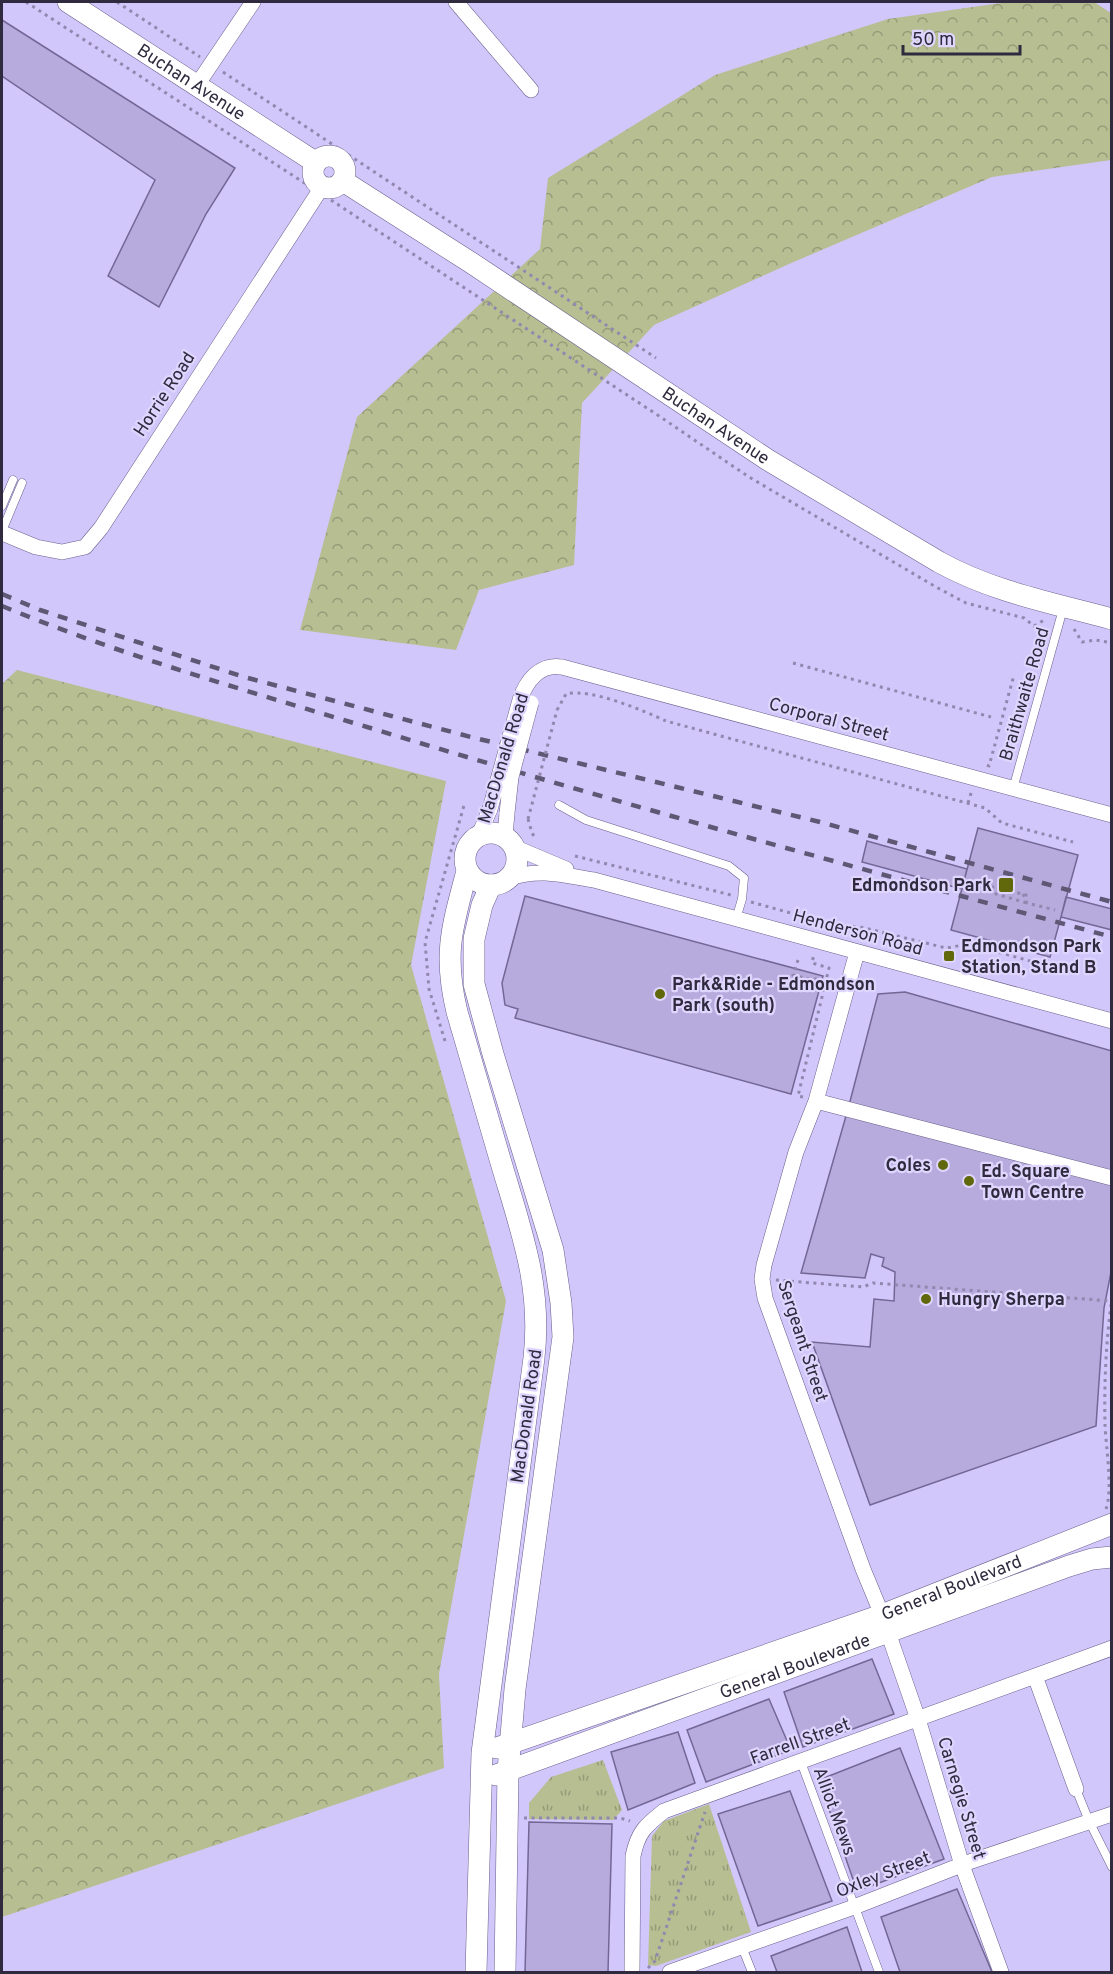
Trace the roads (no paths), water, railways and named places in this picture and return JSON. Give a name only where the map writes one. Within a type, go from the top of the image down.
[{"type":"street","name":"Buchan Avenue","points":[[68,2],[315,162]]},
{"type":"street","points":[[197,86],[253,2]]},
{"type":"street","points":[[456,2],[531,90]]},
{"type":"street","points":[[322,157],[339,158],[344,165],[343,181],[337,187],[320,189],[313,176],[312,169],[315,162],[322,157]]},
{"type":"street","name":"Buchan Avenue","points":[[343,181],[470,262],[768,460],[955,571],[988,585],[1112,619]]},
{"type":"street","name":"Horrie Road","points":[[2,532],[36,547],[62,552],[85,547],[101,528],[320,189]]},
{"type":"street","name":"Corporal Street","points":[[538,673],[555,666],[571,669],[1112,815]]},
{"type":"street","name":"MacDonald Road","points":[[478,835],[490,809],[525,702],[538,673]]},
{"type":"street","name":"MacDonald Road","points":[[509,842],[507,813],[525,702]]},
{"type":"street","points":[[494,833],[509,842],[517,861],[514,870],[500,882],[477,882],[467,871],[464,860],[466,848],[478,835],[494,833]]},
{"type":"street","name":"Henderson Road","points":[[509,842],[594,880]]},
{"type":"street","name":"MacDonald Road","points":[[467,871],[450,937],[449,975],[457,1012],[526,1246],[535,1292],[537,1335],[482,1753],[476,1972]]},
{"type":"street","name":"Henderson Road","points":[[500,882],[522,874],[541,872],[594,880],[1112,1021]]},
{"type":"street","name":"MacDonald Road","points":[[500,882],[477,922],[474,939],[474,984],[553,1250],[561,1303],[562,1337],[510,1744],[505,1972]]},
{"type":"street","name":"Sergeant Street","points":[[857,952],[816,1101],[796,1152],[762,1279],[765,1298],[884,1625]]},
{"type":"street","points":[[816,1101],[1112,1178]]},
{"type":"street","points":[[537,1335],[562,1337]]},
{"type":"street","name":"General Boulevard","points":[[482,1753],[764,1656],[884,1625],[1110,1515]]},
{"type":"street","name":"General Boulevarde","points":[[480,1781],[884,1625],[1092,1559],[1112,1557]]},
{"type":"street","name":"Carnegie Street","points":[[884,1625],[918,1719],[962,1865],[1001,1972]]},
{"type":"street","name":"Farrell Street","points":[[632,1972],[633,1856],[637,1840],[645,1826],[664,1811],[1112,1648]]},
{"type":"street","points":[[1035,1676],[1076,1789]]},
{"type":"street","name":"Oxley Street","points":[[670,1972],[854,1907],[962,1865],[1112,1814]]},
{"type":"lane","points":[[2,506],[13,480]]},
{"type":"lane","points":[[2,532],[22,483]]},
{"type":"lane","name":"Braithwaite Road","points":[[1013,789],[1064,606]]},
{"type":"lane","points":[[559,805],[586,820],[729,866],[744,878],[742,899],[736,919]]},
{"type":"lane","name":"Alliot Mews","points":[[801,1762],[879,1972]]},
{"type":"lane","points":[[1076,1789],[1112,1867]]},
{"type":"lane","points":[[742,1947],[752,1972]]},
{"type":"railway","points":[[2,594],[40,610],[244,677],[471,737],[820,822],[1112,902]]},
{"type":"railway","points":[[2,606],[94,641],[282,702],[743,836],[1112,937]]},
{"type":"place","name":"Edmondson Park","points":[[1006,885]]},
{"type":"place","name":"Edmondson Park Station, Stand B","points":[[949,956]]},
{"type":"place","name":"Park&Ride - Edmondson Park (south)","points":[[660,994]]},
{"type":"place","name":"Coles","points":[[943,1165]]},
{"type":"place","name":"Ed. Square Town Centre","points":[[969,1181]]},
{"type":"place","name":"Hungry Sherpa","points":[[926,1299]]}]
